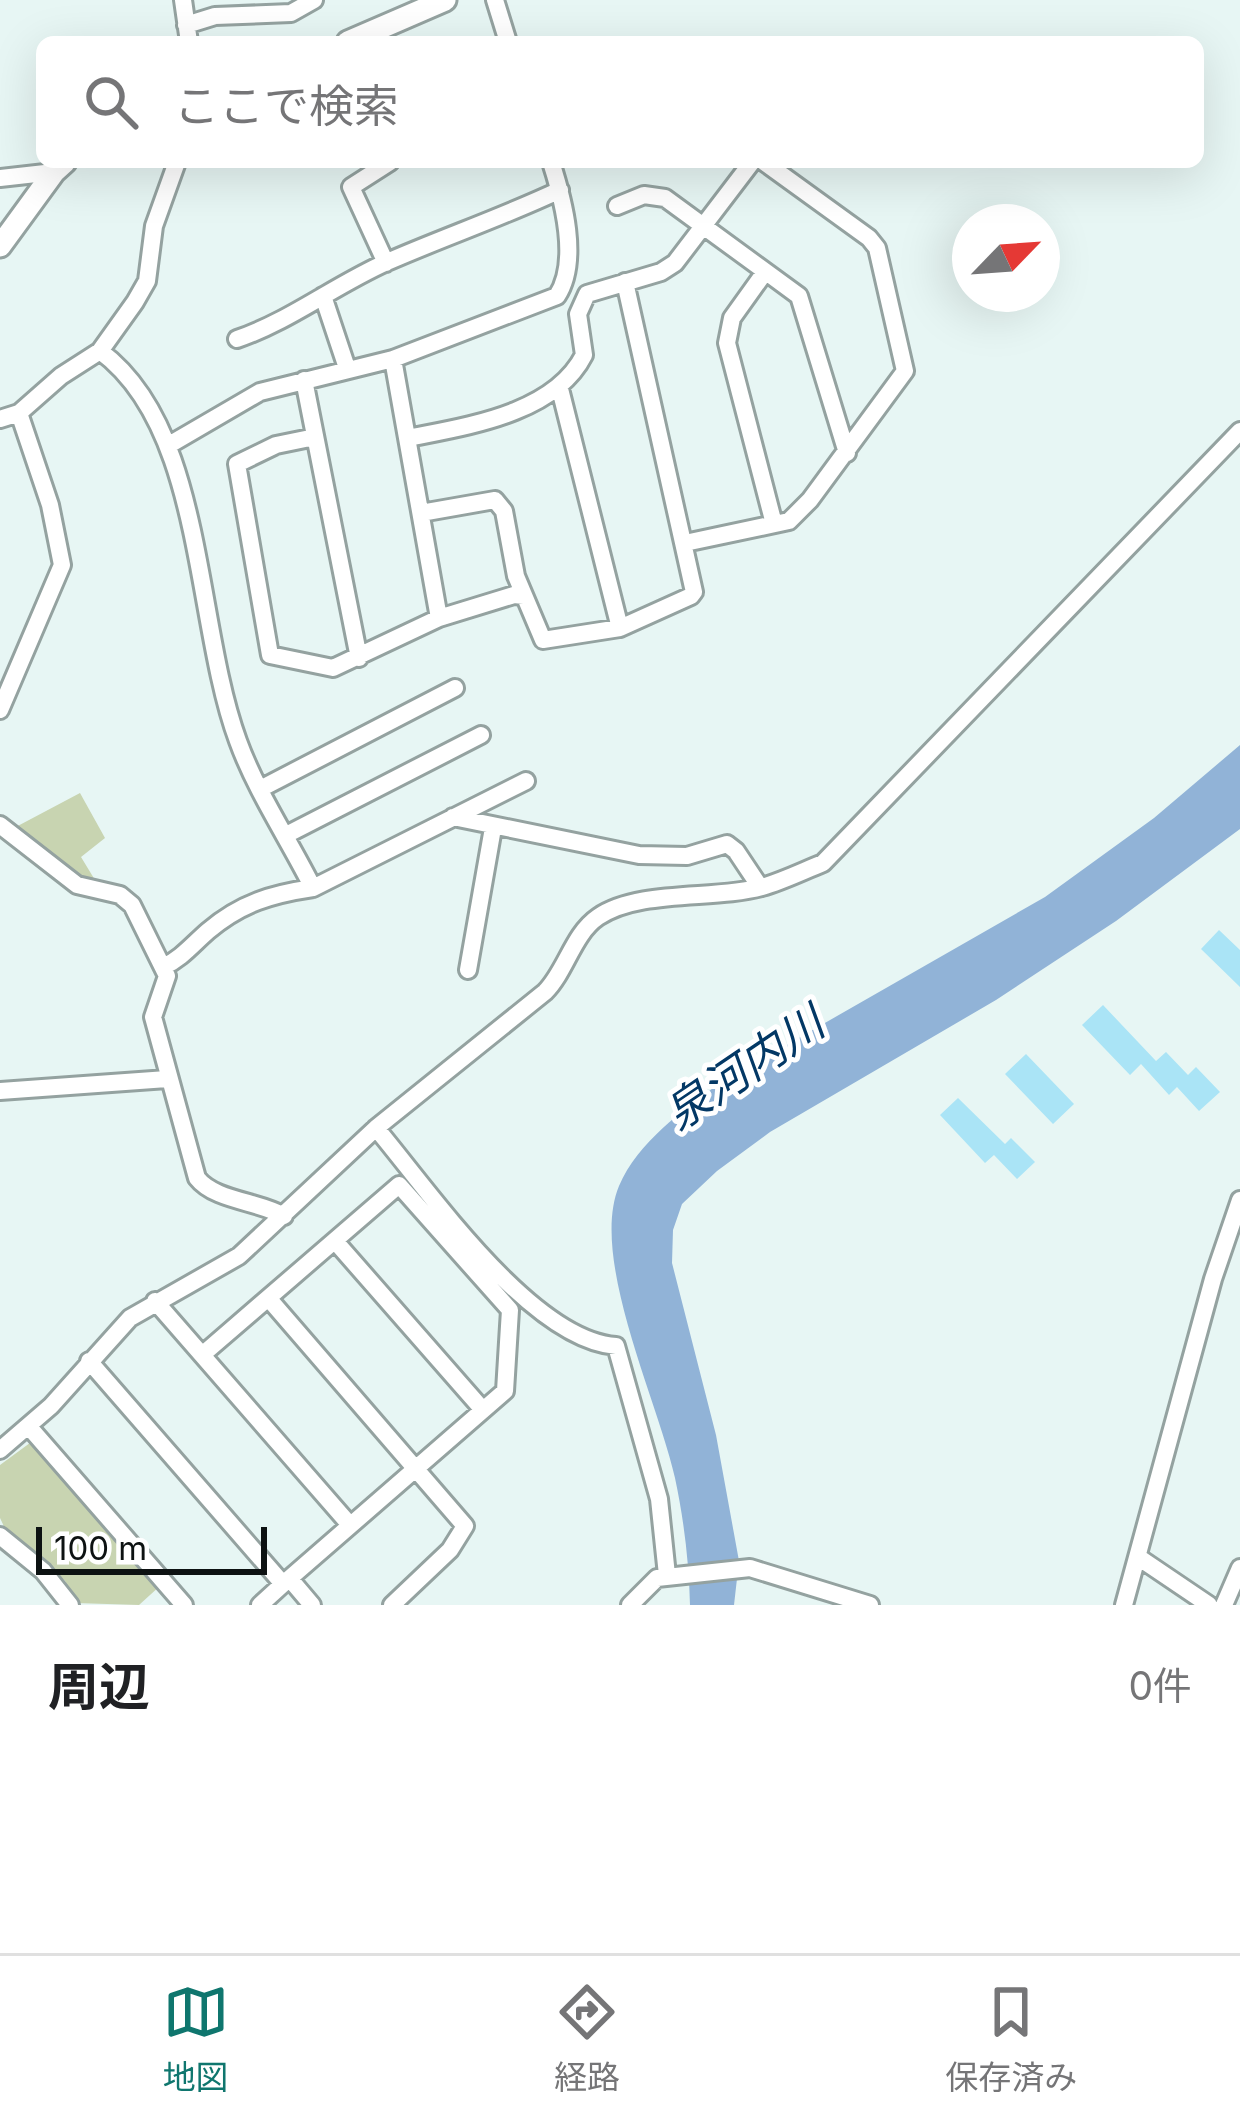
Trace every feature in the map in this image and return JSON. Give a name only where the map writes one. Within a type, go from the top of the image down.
[{"type":"main road","points":[[361,36],[445,0]]},
{"type":"main road","points":[[0,246],[58,168]]},
{"type":"street","points":[[182,0],[188,34],[214,16],[291,13],[314,0]]},
{"type":"street","points":[[495,0],[506,36]]},
{"type":"street","points":[[0,178],[54,168]]},
{"type":"street","points":[[0,419],[19,413],[61,376],[100,351],[147,281],[154,226],[175,168]]},
{"type":"street","points":[[381,168],[351,187],[386,263]]},
{"type":"street","points":[[169,446],[260,392],[393,359],[557,296],[568,272],[560,190],[553,168]]},
{"type":"street","points":[[408,438],[511,411],[560,389],[584,356],[578,314],[586,294],[661,272],[675,263],[748,168]]},
{"type":"street","points":[[685,543],[789,521],[802,511],[905,371],[882,262],[869,238],[772,168]]},
{"type":"street","points":[[237,339],[386,263],[560,190]]},
{"type":"street","points":[[617,206],[656,195],[799,296],[847,453]]},
{"type":"street","points":[[765,272],[732,318],[727,343],[774,524]]},
{"type":"street","points":[[421,513],[495,500],[504,511],[524,596],[543,640],[620,628],[691,596],[685,543],[625,282]]},
{"type":"street","points":[[322,296],[347,368]]},
{"type":"street","points":[[100,351],[125,369],[144,395],[169,446],[239,745],[314,888]]},
{"type":"street","points":[[393,359],[440,618]]},
{"type":"street","points":[[304,380],[359,658]]},
{"type":"street","points":[[560,389],[620,628]]},
{"type":"street","points":[[0,710],[62,565],[50,506],[19,413]]},
{"type":"street","points":[[0,1450],[30,1427],[130,1318],[239,1256],[376,1128],[545,992],[558,980],[585,930],[598,917],[628,905],[760,887],[823,863],[1240,430]]},
{"type":"street","points":[[314,437],[276,445],[237,464],[269,655],[333,668],[440,618],[524,596]]},
{"type":"street","points":[[262,788],[455,688]]},
{"type":"street","points":[[286,835],[481,735]]},
{"type":"street","points":[[163,967],[245,904],[314,888],[526,781]]},
{"type":"street","points":[[453,817],[639,855],[687,856],[727,844],[760,887]]},
{"type":"street","points":[[0,825],[77,885],[120,895],[132,904],[167,976],[153,1017],[197,1178],[205,1188],[284,1216]]},
{"type":"street","points":[[468,970],[493,828]]},
{"type":"street","points":[[0,1091],[167,1079]]},
{"type":"street","points":[[376,1128],[517,1294],[573,1336],[616,1346],[658,1499],[671,1575]]},
{"type":"street","points":[[202,1355],[399,1185],[510,1310],[506,1391],[260,1605]]},
{"type":"street","points":[[1124,1605],[1213,1279],[1240,1200]]},
{"type":"street","points":[[334,1241],[483,1410]]},
{"type":"street","points":[[269,1299],[465,1526],[450,1550],[392,1605]]},
{"type":"street","points":[[155,1300],[350,1525]]},
{"type":"street","points":[[89,1361],[312,1605]]},
{"type":"street","points":[[30,1427],[184,1605]]},
{"type":"street","points":[[0,1536],[43,1571],[70,1605]]},
{"type":"street","points":[[1138,1557],[1209,1605]]},
{"type":"street","points":[[630,1605],[657,1578],[750,1568],[870,1605]]},
{"type":"street","points":[[1224,1605],[1240,1568]]},
{"type":"green space","points":[[80,793],[105,838],[81,857],[98,885],[87,883],[12,829]]},
{"type":"green space","points":[[34,1440],[161,1585],[139,1605],[75,1603],[65,1581],[36,1554],[10,1539],[0,1518],[0,1465]]},
{"type":"water","points":[[1240,745],[1240,829],[1116,921],[996,1000],[770,1132],[682,1204],[673,1230],[672,1263],[716,1435],[739,1561],[734,1605],[690,1605],[675,1478],[629,1330],[613,1251],[612,1216],[627,1170],[662,1128],[720,1083],[1045,897],[1154,818]]},
{"type":"building","points":[[1219,930],[1240,950],[1240,987],[1201,949]]},
{"type":"building","points":[[1103,1005],[1156,1061],[1166,1052],[1188,1075],[1196,1067],[1220,1092],[1199,1111],[1177,1087],[1169,1095],[1141,1064],[1130,1075],[1082,1025]]},
{"type":"building","points":[[1026,1054],[1074,1104],[1053,1124],[1005,1074]]},
{"type":"building","points":[[958,1098],[1005,1144],[1011,1138],[1035,1162],[1017,1179],[994,1155],[985,1163],[940,1115]]},
{"type":"water label","name":"泉河内川","points":[[744,1068]]}]
